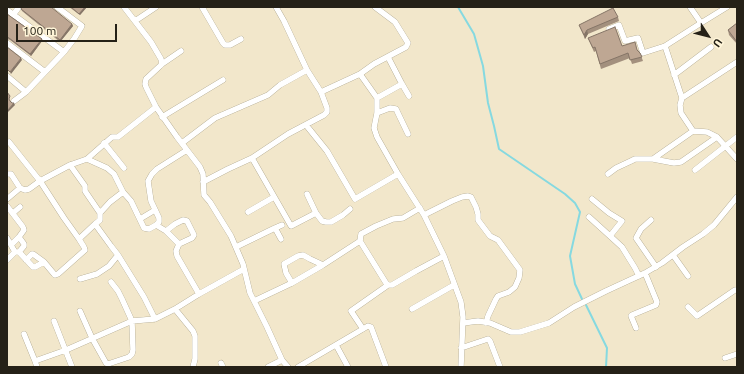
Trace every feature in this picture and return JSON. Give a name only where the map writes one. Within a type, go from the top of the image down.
[{"type":"street","points":[[13,15],[19,7]]},
{"type":"street","points":[[14,101],[26,92],[64,52],[82,26],[57,7]]},
{"type":"street","points":[[124,7],[151,42],[161,59],[162,64]]},
{"type":"street","points":[[135,21],[156,7]]},
{"type":"street","points":[[202,7],[225,45],[228,46],[241,38]]},
{"type":"street","points":[[203,182],[252,158],[288,134],[327,112],[321,92],[307,70],[276,7]]},
{"type":"street","points":[[321,92],[360,74],[374,64],[406,47],[408,43],[395,22],[375,7]]},
{"type":"street","points":[[690,7],[701,22]]},
{"type":"street","points":[[602,33],[619,25],[625,41],[638,38],[643,53],[665,46],[727,7]]},
{"type":"street","points":[[7,10],[64,52]]},
{"type":"street","points":[[7,43],[45,72]]},
{"type":"street","points":[[665,46],[682,98],[680,105],[681,113],[693,131]]},
{"type":"street","points":[[674,75],[711,47]]},
{"type":"street","points":[[181,51],[162,64],[148,77],[145,81],[146,87],[162,116],[200,167],[203,174],[204,195],[210,202],[236,247],[243,264],[250,293],[268,327],[282,360],[288,367]]},
{"type":"street","points":[[388,57],[409,96]]},
{"type":"street","points":[[682,98],[737,62]]},
{"type":"street","points":[[182,143],[215,118],[268,95],[307,70]]},
{"type":"street","points":[[360,74],[377,98],[377,113],[374,128],[377,137],[424,215],[444,256],[461,302],[463,317],[461,367]]},
{"type":"street","points":[[7,76],[26,92]]},
{"type":"street","points":[[162,116],[223,80]]},
{"type":"street","points":[[377,98],[402,84]]},
{"type":"street","points":[[7,174],[11,174],[13,176],[20,188],[25,190],[29,189],[40,181],[70,165],[87,159],[104,143],[112,137],[118,137],[156,107]]},
{"type":"street","points":[[377,113],[390,108],[396,109],[408,134]]},
{"type":"street","points":[[306,125],[327,151],[355,199],[398,174]]},
{"type":"street","points":[[654,159],[693,131],[707,132],[717,137],[737,159]]},
{"type":"street","points":[[608,174],[616,168],[631,161],[643,159],[654,159],[674,163],[681,162],[717,137]]},
{"type":"street","points":[[696,170],[737,137]]},
{"type":"street","points":[[9,142],[40,181],[85,250],[55,275],[44,262],[33,254],[26,260]]},
{"type":"street","points":[[104,143],[124,168]]},
{"type":"street","points":[[87,159],[107,168],[114,174],[123,192],[131,201],[144,228],[149,229],[159,222],[159,218],[151,201],[148,181],[157,169],[187,150]]},
{"type":"street","points":[[252,158],[291,226],[316,213]]},
{"type":"street","points":[[70,165],[85,186],[85,191],[100,213],[100,220],[79,239]]},
{"type":"street","points":[[7,199],[20,188]]},
{"type":"street","points":[[100,213],[110,202],[123,192]]},
{"type":"street","points":[[307,194],[316,213],[322,221],[331,222],[350,209]]},
{"type":"street","points":[[248,212],[274,197]]},
{"type":"street","points":[[424,215],[462,197],[470,197],[474,202],[478,214],[478,220],[490,236],[498,240],[520,270],[519,278],[515,287],[509,292],[500,295],[496,299],[486,323]]},
{"type":"street","points":[[463,323],[478,321],[496,325],[511,332],[520,332],[549,323],[574,307],[645,273],[673,256],[714,225],[737,197]]},
{"type":"street","points":[[592,199],[609,213],[629,225]]},
{"type":"street","points":[[7,206],[24,230],[11,245]]},
{"type":"street","points":[[13,213],[20,207]]},
{"type":"street","points":[[420,208],[403,218],[393,219],[376,226],[361,234],[360,240],[388,284],[392,286],[444,256]]},
{"type":"street","points":[[140,219],[155,210]]},
{"type":"street","points":[[589,217],[622,246],[639,276]]},
{"type":"street","points":[[166,231],[175,224],[184,220],[194,235],[192,238],[179,244],[176,251],[177,256],[200,294]]},
{"type":"street","points":[[651,220],[641,229],[636,238],[656,267]]},
{"type":"street","points":[[610,236],[622,221]]},
{"type":"street","points":[[95,224],[118,255],[144,297],[155,319]]},
{"type":"street","points":[[156,225],[166,231],[179,244]]},
{"type":"street","points":[[236,247],[282,225]]},
{"type":"street","points":[[275,228],[281,239]]},
{"type":"street","points":[[7,260],[24,246],[19,237]]},
{"type":"street","points":[[7,238],[17,252],[33,267],[44,262]]},
{"type":"street","points":[[254,301],[292,283],[323,265],[360,240]]},
{"type":"street","points":[[292,283],[286,273],[284,264],[303,254],[323,265]]},
{"type":"street","points":[[80,279],[97,274],[109,266],[118,255]]},
{"type":"street","points":[[673,256],[688,276]]},
{"type":"street","points":[[24,334],[36,364],[132,321],[155,319],[244,269]]},
{"type":"street","points":[[636,328],[631,316],[656,305],[657,303],[645,273]]},
{"type":"street","points":[[80,310],[104,361],[108,364],[129,357],[133,350],[132,321],[118,291],[111,282]]},
{"type":"street","points":[[363,329],[351,310],[388,284]]},
{"type":"street","points":[[412,309],[454,285]]},
{"type":"street","points":[[688,308],[697,316],[737,290]]},
{"type":"street","points":[[175,309],[193,331],[195,336],[195,359],[193,367]]},
{"type":"street","points":[[54,321],[72,367]]},
{"type":"street","points":[[298,367],[368,326],[371,327],[386,367]]},
{"type":"street","points":[[461,348],[487,339],[489,340],[500,367]]},
{"type":"street","points":[[336,345],[348,367]]},
{"type":"street","points":[[725,358],[737,354]]},
{"type":"street","points":[[268,367],[282,360]]},
{"type":"building","points":[[22,7],[51,7],[72,24],[60,40],[21,9]]},
{"type":"building","points":[[71,7],[85,7],[79,14]]},
{"type":"building","points":[[613,8],[618,17],[587,30],[584,35],[579,25]]},
{"type":"building","points":[[7,14],[42,39],[30,54],[7,37]]},
{"type":"building","points":[[737,23],[737,42],[728,30]]},
{"type":"building","points":[[615,27],[622,46],[635,42],[637,50],[642,57],[630,60],[628,53],[600,64],[595,47],[593,48],[588,38]]},
{"type":"building","points":[[7,47],[21,58],[10,72],[7,69]]},
{"type":"building","points":[[7,92],[10,96],[10,101],[14,103],[7,111]]},
{"type":"waterway","points":[[458,7],[474,34],[483,66],[488,103],[499,149],[565,194],[575,203],[580,212],[570,256],[575,284],[582,299]]},
{"type":"waterway","points":[[586,305],[607,348],[606,367]]}]
